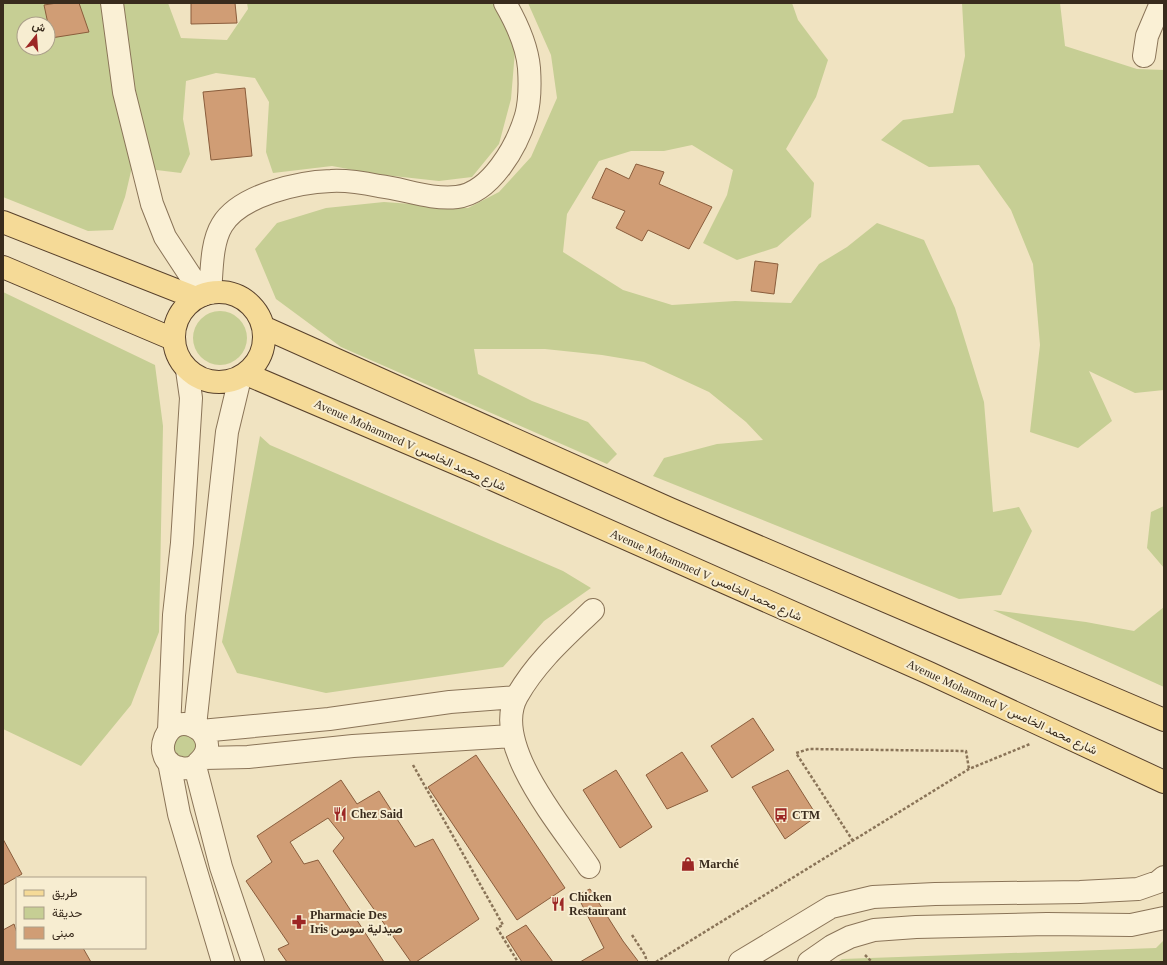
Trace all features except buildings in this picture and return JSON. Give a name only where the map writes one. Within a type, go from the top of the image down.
[{"type":"main road","points":[[3,222],[203,295]]},
{"type":"main road","points":[[3,267],[173,339]]},
{"type":"main road","points":[[227,292],[243,299],[256,311],[263,327],[264,344],[258,361],[243,376],[222,382],[203,380],[187,370],[177,356],[173,339],[175,322],[183,308],[203,295],[227,292]]},
{"type":"main road","points":[[263,327],[670,509],[1164,720]]},
{"type":"main road","name":"Avenue Mohammed V شارع محمد الخامس","points":[[243,376],[476,472],[1059,732],[1164,782]]},
{"type":"street","points":[[112,3],[124,92],[152,204],[165,237],[203,295]]},
{"type":"street","points":[[203,295],[216,242],[223,223],[238,209],[261,196],[286,188],[332,181],[381,186],[441,198],[457,197],[480,187],[493,176],[505,159],[518,135],[526,115],[529,95],[529,67],[524,44],[505,3]]},
{"type":"street","points":[[1144,56],[1147,36],[1161,3]]},
{"type":"street","points":[[169,730],[172,639],[182,543],[191,398],[187,370]]},
{"type":"street","points":[[243,376],[227,432],[198,728],[207,743],[200,762],[221,867],[253,962]]},
{"type":"street","points":[[589,867],[539,795],[522,763],[512,736],[512,715],[516,697],[543,659],[593,610]]},
{"type":"street","points":[[512,736],[401,743],[248,757],[200,762],[186,768],[177,767],[169,762],[164,755],[162,746],[164,737],[169,730],[176,725],[186,724],[198,728],[329,719],[450,702],[516,697]]},
{"type":"street","points":[[169,762],[179,814],[223,962]]},
{"type":"street","points":[[740,962],[831,907],[873,897],[935,894],[1080,892],[1138,889],[1158,882],[1164,877]]},
{"type":"street","points":[[809,962],[832,946],[850,937],[874,930],[932,927],[1132,925],[1164,918]]},
{"type":"path","points":[[656,962],[853,842],[969,769],[1059,732]]},
{"type":"path","points":[[401,743],[503,925],[497,928],[518,962]]},
{"type":"path","points":[[853,842],[796,753],[809,749],[966,751],[969,769]]},
{"type":"path","points":[[632,935],[645,955],[647,962]]},
{"type":"green space","points":[[3,3],[168,3],[181,38],[227,40],[248,9],[247,3],[497,3],[515,51],[511,99],[499,144],[472,177],[439,181],[375,174],[332,166],[273,173],[266,152],[269,102],[255,78],[216,73],[186,81],[183,119],[190,154],[181,173],[132,167],[125,197],[113,230],[88,231],[3,197]]},
{"type":"green space","points":[[528,3],[792,3],[798,20],[828,60],[816,97],[786,149],[814,183],[811,217],[777,247],[737,260],[703,243],[727,195],[733,170],[692,145],[664,151],[631,151],[599,161],[567,214],[563,252],[623,290],[672,305],[735,301],[791,303],[819,264],[847,247],[877,223],[924,240],[955,308],[984,402],[993,512],[1019,507],[1032,531],[1001,595],[959,599],[653,476],[664,458],[717,444],[763,440],[746,422],[709,392],[644,362],[602,355],[545,349],[474,349],[478,374],[532,401],[588,422],[617,454],[607,464],[341,347],[276,299],[255,249],[277,223],[326,208],[384,202],[468,208],[499,192],[531,157],[557,98],[551,55]]},
{"type":"green space","points":[[962,3],[1060,3],[1065,46],[1137,69],[1164,70],[1164,390],[1135,393],[1089,371],[1112,421],[1078,448],[1030,432],[1040,345],[1033,264],[1011,210],[979,165],[929,167],[881,140],[903,120],[953,113],[965,56]]},
{"type":"green space","points":[[3,292],[155,365],[163,426],[159,632],[131,705],[81,766],[3,729]]},
{"type":"green space","points":[[220,311],[230,313],[239,319],[245,328],[247,338],[245,348],[239,357],[230,363],[220,365],[210,363],[201,357],[195,348],[193,338],[195,328],[201,319],[210,313]]},
{"type":"green space","points":[[260,436],[270,445],[563,571],[591,588],[544,621],[503,667],[326,693],[237,673],[222,642]]},
{"type":"green space","points":[[1164,506],[1164,568],[1147,548],[1151,512]]},
{"type":"green space","points":[[1164,607],[1164,687],[993,610],[1086,622],[1134,631]]},
{"type":"green space","points":[[172,733],[199,737],[193,759],[176,759],[169,738]]},
{"type":"green space","points":[[1164,940],[1164,962],[837,962],[842,959],[1156,948]]},
{"type":"place","name":"Chez Said","points":[[340,814]]},
{"type":"place","name":"CTM","points":[[781,815]]},
{"type":"place","name":"Marché","points":[[688,864]]},
{"type":"place","name":"Chicken Restaurant","points":[[558,904]]},
{"type":"place","name":"Pharmacie Des Iris صيدلية سوسن","points":[[299,922]]}]
